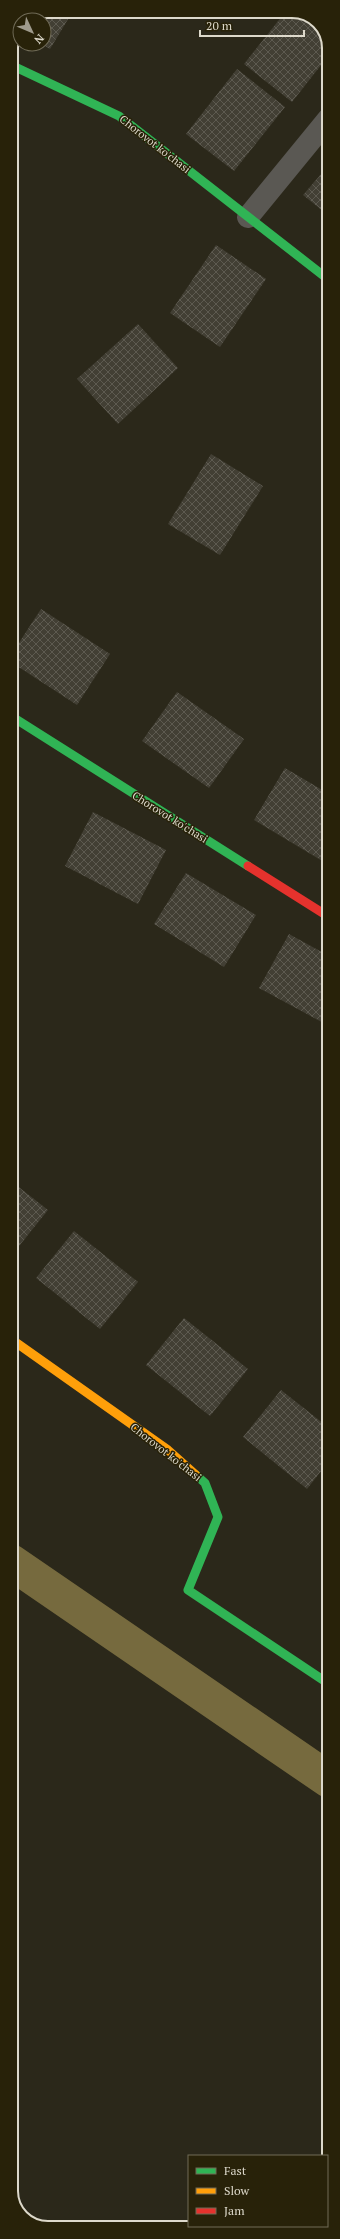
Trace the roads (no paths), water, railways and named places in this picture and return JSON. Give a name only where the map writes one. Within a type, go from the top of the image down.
[{"type":"street","name":"Chorovot ko'chasi","points":[[18,68],[119,116],[322,275]]},
{"type":"street","points":[[248,217],[322,127]]},
{"type":"street","name":"Chorovot ko'chasi","points":[[18,720],[322,913]]},
{"type":"street","name":"Chorovot ko'chasi","points":[[18,1344],[168,1450],[205,1483],[218,1517],[188,1590],[322,1679]]},
{"type":"waterway","points":[[18,1567],[322,1775]]}]
